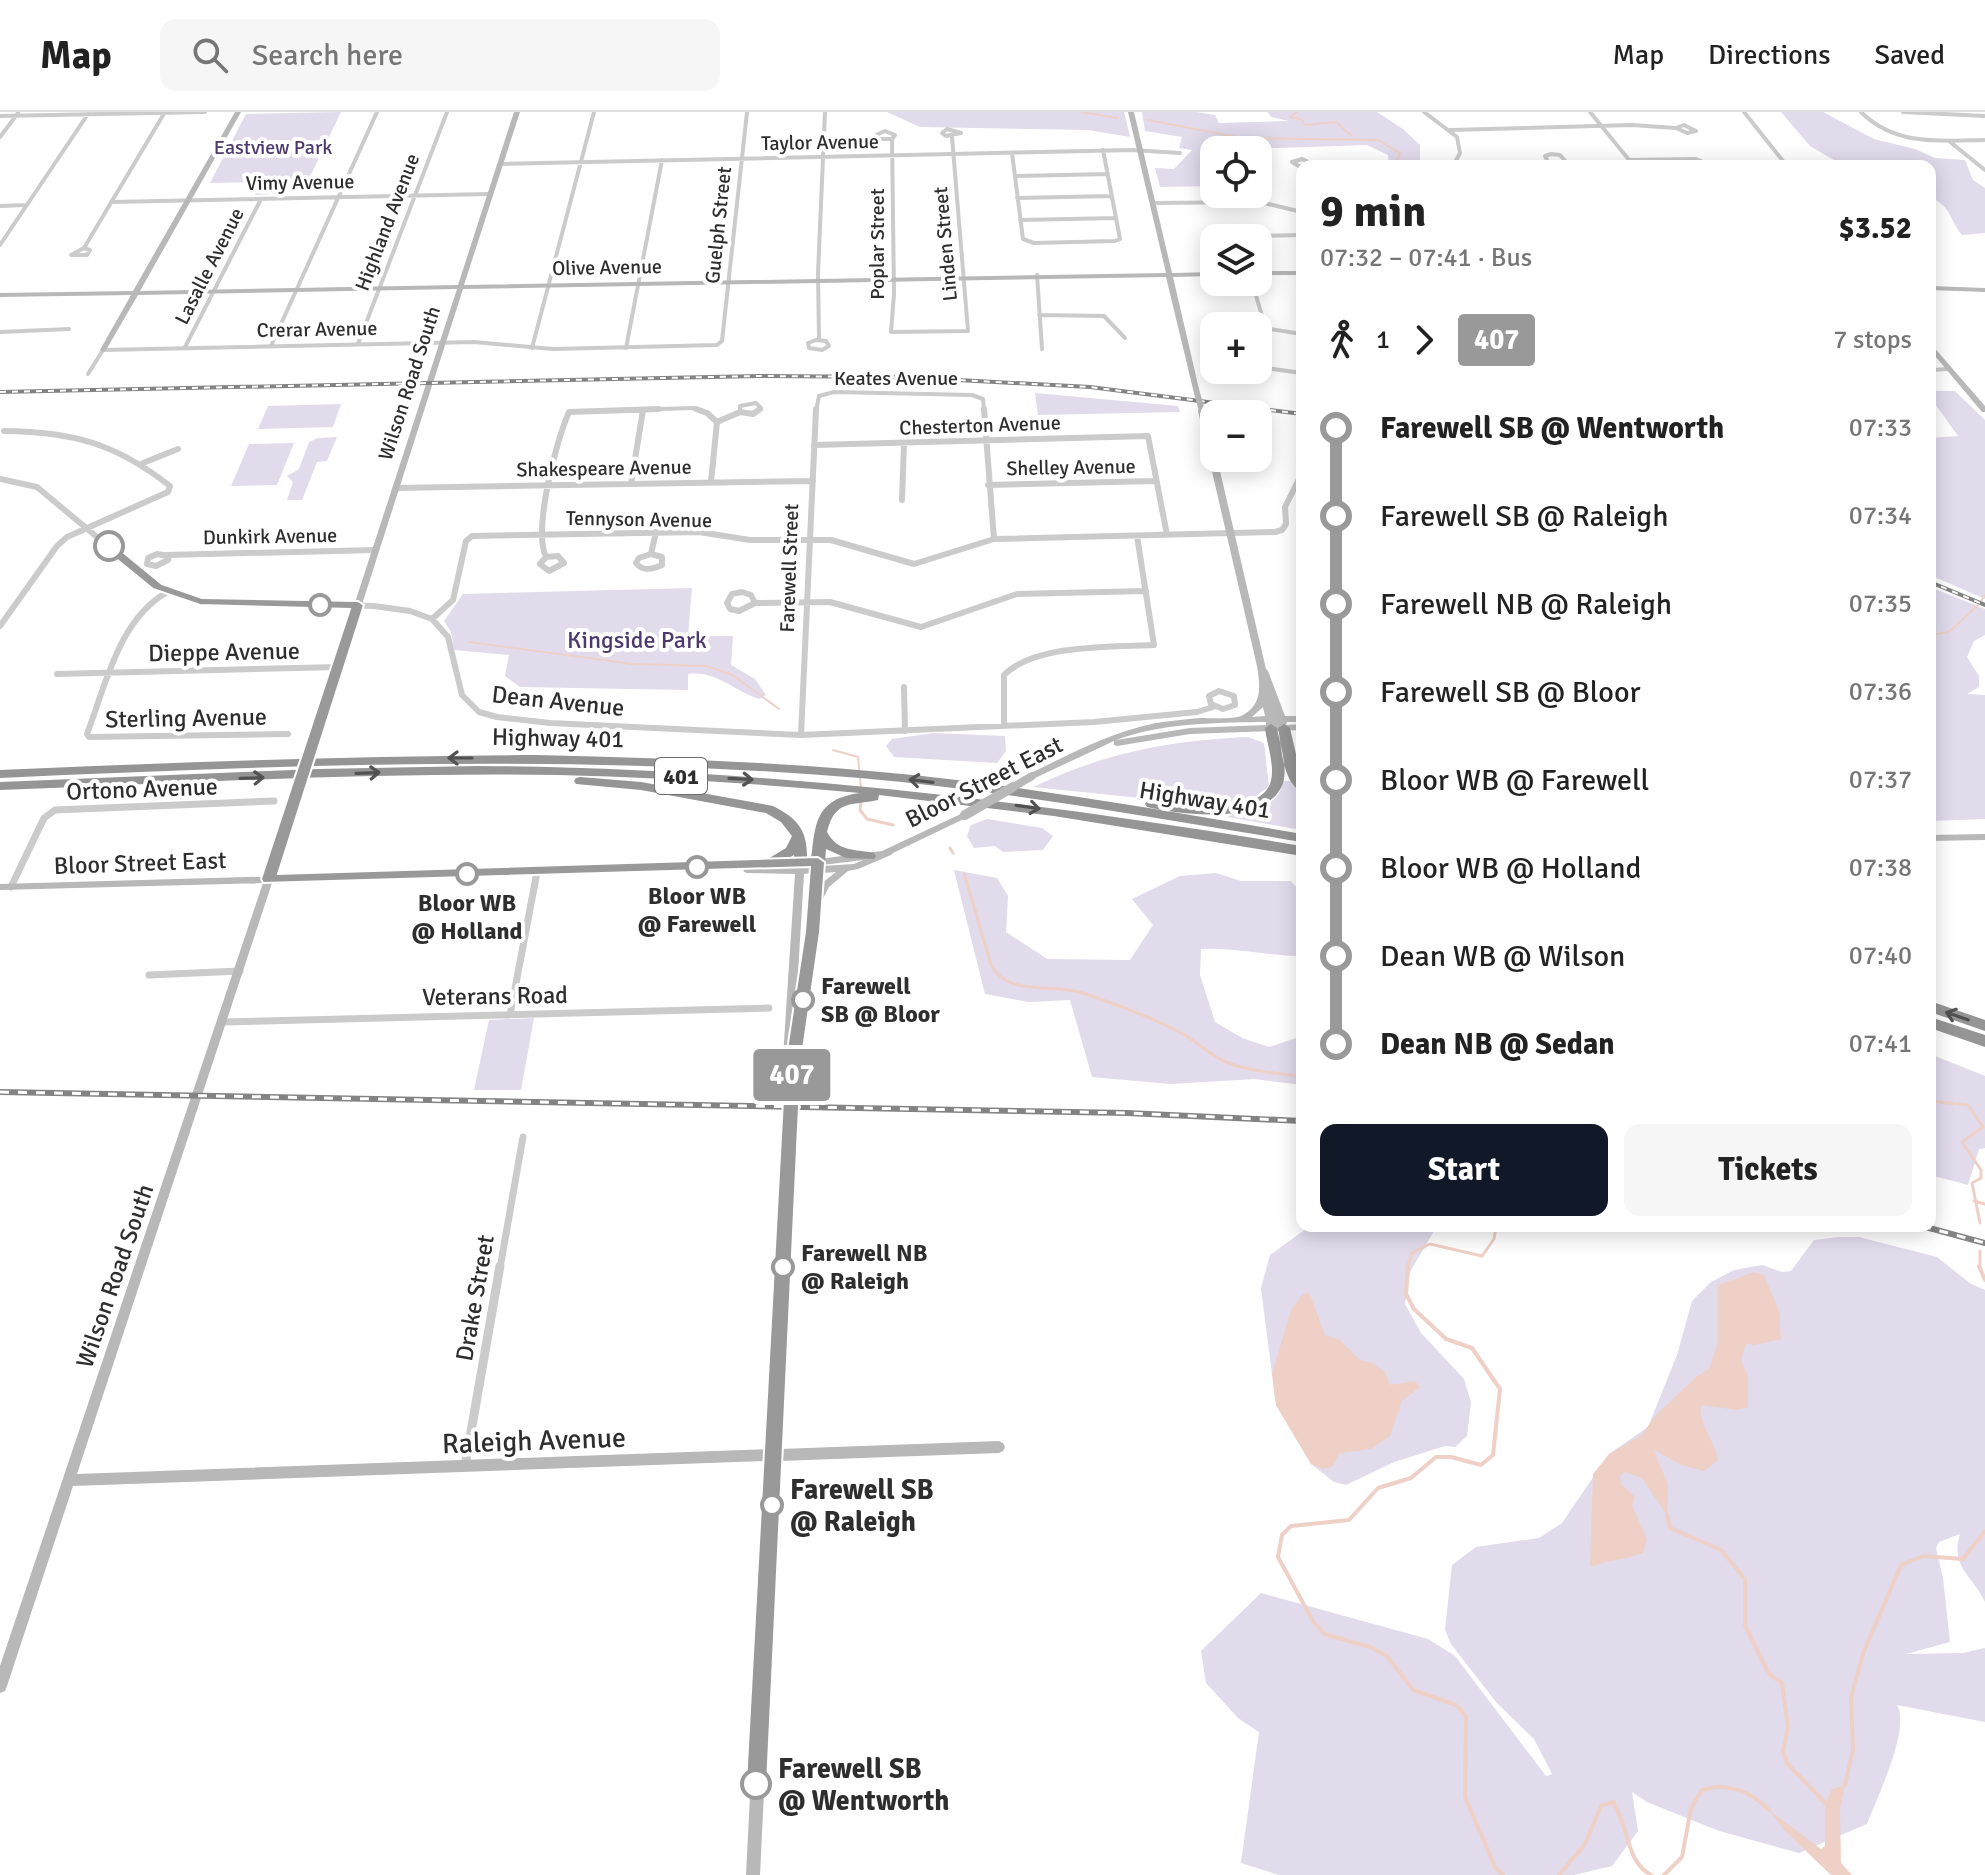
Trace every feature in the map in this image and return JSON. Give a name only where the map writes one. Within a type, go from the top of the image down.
[{"type":"highway","points":[[1277,724],[1296,781]]},
{"type":"highway","points":[[1054,797],[1221,811],[1248,807],[1268,797],[1276,786],[1277,724]]},
{"type":"highway","name":"Highway 401","points":[[0,774],[328,759],[488,758],[734,765],[862,774],[1054,797],[1296,837]]},
{"type":"highway","points":[[411,772],[591,782],[722,799],[769,809],[786,816],[800,833],[800,867]]},
{"type":"highway","name":"Highway 401","points":[[0,786],[411,772],[634,773],[856,787],[1157,825],[1296,850]]},
{"type":"highway","points":[[817,866],[825,811],[836,803],[858,797],[950,798]]},
{"type":"highway","points":[[820,830],[824,842],[834,851],[869,856]]},
{"type":"highway","points":[[771,863],[791,851],[800,833]]},
{"type":"highway","points":[[1936,1008],[1985,1026]]},
{"type":"highway","points":[[1936,1024],[1985,1041]]},
{"type":"main road","points":[[103,350],[238,112]]},
{"type":"main road","name":"Wilson Road South","points":[[338,667],[517,112]]},
{"type":"main road","points":[[1131,112],[1231,534],[1261,666],[1263,690],[1277,724]]},
{"type":"main road","points":[[1272,273],[1296,273]]},
{"type":"main road","name":"Olive Avenue","points":[[0,295],[1200,274]]},
{"type":"main road","points":[[1936,288],[1985,290]]},
{"type":"main road","points":[[1936,353],[1985,410]]},
{"type":"main road","points":[[1261,666],[1270,682],[1277,724]]},
{"type":"main road","points":[[1238,721],[1256,711],[1263,690]]},
{"type":"main road","name":"Bloor Street East","points":[[1099,746],[1190,731],[1296,720]]},
{"type":"main road","name":"Bloor Street East","points":[[5,887],[713,867],[848,868],[888,853],[965,815],[1032,776],[1132,732],[1238,721],[1296,726]]},
{"type":"main road","points":[[1936,838],[1985,837]]},
{"type":"main road","name":"Bloor Street East","points":[[817,866],[888,853]]},
{"type":"main road","name":"Bloor Street East","points":[[713,867],[771,863],[800,867]]},
{"type":"main road","points":[[753,1875],[793,1063],[817,866]]},
{"type":"main road","points":[[793,1063],[788,1057],[800,867]]},
{"type":"main road","points":[[814,909],[825,885],[848,868]]},
{"type":"main road","name":"Wilson Road South","points":[[0,1686],[269,879]]},
{"type":"main road","name":"Raleigh Avenue","points":[[70,1480],[999,1447]]},
{"type":"street","points":[[84,248],[165,112]]},
{"type":"street","points":[[0,116],[205,112]]},
{"type":"street","points":[[271,346],[377,112]]},
{"type":"street","name":"Highland Avenue","points":[[358,344],[447,112]]},
{"type":"street","points":[[532,348],[594,112]]},
{"type":"street","name":"Guelph Street","points":[[722,341],[747,112]]},
{"type":"street","points":[[819,339],[818,279],[825,112]]},
{"type":"street","points":[[1424,112],[1450,130],[1460,147],[1455,160]]},
{"type":"street","points":[[1590,112],[1629,160],[1698,160]]},
{"type":"street","points":[[1744,112],[1782,160]]},
{"type":"street","points":[[1861,112],[1877,127],[1898,136],[1949,141],[1985,140]]},
{"type":"street","points":[[1903,112],[1985,116]]},
{"type":"street","points":[[0,245],[88,113]]},
{"type":"street","points":[[0,137],[18,114]]},
{"type":"street","points":[[1450,130],[1600,126],[1676,128]]},
{"type":"street","name":"Linden Street","points":[[891,332],[968,331],[952,137]]},
{"type":"street","name":"Poplar Street","points":[[891,332],[894,278],[892,139]]},
{"type":"street","points":[[1949,141],[1985,170]]},
{"type":"street","points":[[1012,153],[1023,239],[1029,243],[1115,241],[1120,239],[1103,150]]},
{"type":"street","name":"Taylor Avenue","points":[[500,164],[1103,150],[1180,153]]},
{"type":"street","points":[[1548,160],[1546,155],[1561,155],[1565,160]]},
{"type":"street","points":[[626,348],[662,160]]},
{"type":"street","points":[[1015,176],[1108,174]]},
{"type":"street","name":"Vimy Avenue","points":[[111,202],[489,194]]},
{"type":"street","points":[[1017,198],[1112,196]]},
{"type":"street","name":"Lasalle Avenue","points":[[185,347],[261,199]]},
{"type":"street","points":[[1154,203],[1260,202],[1296,209]]},
{"type":"street","points":[[0,206],[26,205]]},
{"type":"street","points":[[1020,220],[1116,218]]},
{"type":"street","points":[[1272,236],[1296,235]]},
{"type":"street","points":[[1037,275],[1042,349]]},
{"type":"street","points":[[1039,315],[1104,316],[1125,338]]},
{"type":"street","points":[[0,332],[69,329]]},
{"type":"street","points":[[1272,329],[1296,333]]},
{"type":"street","name":"Crerar Avenue","points":[[103,350],[443,342],[532,348],[626,348],[713,346],[722,341]]},
{"type":"street","points":[[88,374],[103,350]]},
{"type":"street","points":[[1272,369],[1296,372]]},
{"type":"street","points":[[1936,370],[1949,369]]},
{"type":"street","name":"Keates Avenue","points":[[816,402],[819,396],[834,392],[980,397],[984,401],[985,440]]},
{"type":"street","name":"Farewell Street","points":[[801,735],[816,402]]},
{"type":"street","points":[[546,557],[541,545],[566,415],[574,411],[693,408],[707,413],[717,422]]},
{"type":"street","points":[[631,484],[643,410]]},
{"type":"street","points":[[717,422],[740,412]]},
{"type":"street","points":[[711,482],[717,422]]},
{"type":"street","points":[[0,626],[57,546],[86,527],[168,492],[170,486],[143,463],[106,443],[83,435],[53,431],[4,431]]},
{"type":"street","name":"Chesterton Avenue","points":[[814,445],[1148,436],[1155,481]]},
{"type":"street","points":[[985,440],[994,539]]},
{"type":"street","points":[[902,500],[904,443]]},
{"type":"street","points":[[143,463],[178,449]]},
{"type":"street","points":[[0,479],[37,487],[158,586],[169,591],[200,601],[358,605],[410,611],[432,619]]},
{"type":"street","name":"Shakespeare Avenue","points":[[396,488],[813,481]]},
{"type":"street","points":[[1155,481],[1167,535]]},
{"type":"street","name":"Shelley Avenue","points":[[988,485],[1155,481]]},
{"type":"street","name":"Tennyson Avenue","points":[[432,619],[453,600],[468,537],[699,532],[750,540],[831,540],[914,564],[994,539],[1231,534],[1282,530],[1286,524],[1285,507],[1296,481]]},
{"type":"street","points":[[651,554],[656,532]]},
{"type":"street","points":[[1004,726],[1004,675],[1012,667],[1064,650],[1154,645],[1137,536]]},
{"type":"street","name":"Dunkirk Avenue","points":[[166,555],[375,550]]},
{"type":"street","points":[[111,672],[137,616],[148,604],[169,591]]},
{"type":"street","points":[[755,603],[751,595],[742,592],[732,594],[727,603],[730,609],[743,611],[755,603],[830,602],[921,627],[1017,594],[1146,591]]},
{"type":"street","name":"Dean Avenue","points":[[432,619],[448,637],[462,695],[479,712],[550,723],[801,735],[1094,722],[1197,712],[1213,707]]},
{"type":"street","name":"Dieppe Avenue","points":[[57,674],[338,667]]},
{"type":"street","name":"Sterling Avenue","points":[[111,672],[87,734],[92,738],[288,734]]},
{"type":"street","points":[[904,687],[905,731]]},
{"type":"street","name":"Ortono Avenue","points":[[5,887],[44,818],[55,810],[274,801]]},
{"type":"street","points":[[510,1015],[537,872]]},
{"type":"street","points":[[149,975],[240,971]]},
{"type":"street","name":"Veterans Road","points":[[222,1022],[769,1008]]},
{"type":"street","name":"Drake Street","points":[[465,1466],[523,1137]]},
{"type":"green space","name":"Eastview Park","points":[[341,112],[308,181],[278,181],[271,194],[255,195],[261,182],[210,183],[246,114]]},
{"type":"green space","points":[[887,112],[1124,112],[1130,137],[1088,130],[920,127]]},
{"type":"green space","points":[[1142,112],[1196,112],[1215,115],[1219,123],[1289,121],[1271,117],[1268,112],[1377,112],[1420,145],[1420,160],[1388,160],[1388,155],[1367,145],[1272,148],[1272,136],[1200,136],[1200,186],[1160,187],[1155,168],[1174,169],[1192,150],[1179,148],[1182,137],[1145,131]]},
{"type":"green space","points":[[1781,112],[1823,112],[1874,139],[1915,149],[1935,158],[1965,160],[1973,180],[1985,188],[1985,233],[1962,235],[1947,209],[1936,200],[1936,160],[1834,160],[1810,146]]},
{"type":"green space","points":[[1936,391],[1955,391],[1985,420],[1985,599],[1936,578],[1936,438],[1958,436],[1936,405]]},
{"type":"green space","points":[[1035,393],[1178,406],[1180,412],[1038,415]]},
{"type":"green space","points":[[341,404],[333,427],[258,429],[268,406]]},
{"type":"green space","points":[[337,437],[327,461],[317,462],[302,500],[287,500],[293,482],[287,476],[299,469],[309,442]]},
{"type":"green space","points":[[294,443],[277,485],[231,486],[249,444]]},
{"type":"green space","name":"Kingside Park","points":[[692,588],[688,636],[733,636],[731,665],[755,679],[766,695],[759,699],[716,678],[698,674],[688,674],[688,690],[520,687],[505,676],[509,655],[454,650],[451,632],[444,621],[463,594]]},
{"type":"green space","points":[[1936,589],[1985,609],[1985,635],[1974,641],[1967,657],[1979,676],[1979,687],[1967,694],[1985,695],[1985,819],[1936,821]]},
{"type":"green space","points":[[933,733],[1005,736],[1006,751],[997,763],[894,757],[886,746],[892,739]]},
{"type":"green space","points":[[1248,737],[1264,743],[1269,786],[1249,801],[1208,805],[1033,787],[1087,765],[1138,750]]},
{"type":"green space","points":[[1283,781],[1291,781],[1296,787],[1296,829],[1227,817],[1260,807],[1280,791]]},
{"type":"green space","points":[[987,819],[1042,828],[1053,836],[1043,850],[1003,852],[995,846],[974,848],[967,836],[971,825]]},
{"type":"green space","points":[[954,870],[997,878],[1008,896],[1006,932],[1047,959],[1130,960],[1153,925],[1132,899],[1180,876],[1216,873],[1241,881],[1291,881],[1296,887],[1296,956],[1201,949],[1200,975],[1215,1022],[1242,1038],[1269,1047],[1296,1038],[1296,1084],[1254,1079],[1170,1084],[1092,1077],[1070,1000],[1029,1002],[985,994]]},
{"type":"green space","points":[[534,1018],[521,1090],[474,1090],[489,1020]]},
{"type":"green space","points":[[1936,1056],[1985,1076],[1985,1148],[1979,1149],[1968,1185],[1936,1177]]},
{"type":"green space","points":[[1302,1232],[1433,1232],[1410,1272],[1405,1304],[1421,1333],[1464,1379],[1471,1402],[1467,1436],[1455,1447],[1445,1446],[1394,1462],[1346,1485],[1334,1482],[1311,1464],[1276,1405],[1261,1288],[1270,1255]]},
{"type":"green space","points":[[1859,1237],[1937,1257],[1971,1284],[1985,1290],[1985,1602],[1960,1563],[1960,1534],[1939,1542],[1936,1548],[1943,1578],[1950,1642],[1906,1654],[1963,1653],[1985,1648],[1985,1722],[1897,1705],[1900,1730],[1896,1746],[1867,1824],[1799,1853],[1719,1831],[1647,1802],[1632,1792],[1638,1831],[1612,1866],[1574,1875],[1279,1875],[1241,1863],[1259,1732],[1238,1718],[1206,1683],[1201,1651],[1261,1593],[1428,1639],[1455,1656],[1546,1776],[1552,1774],[1534,1739],[1496,1702],[1451,1644],[1445,1630],[1452,1565],[1476,1547],[1539,1538],[1562,1523],[1609,1454],[1648,1427],[1677,1355],[1692,1301],[1711,1282],[1734,1270],[1762,1265],[1782,1272],[1791,1271],[1814,1240]]},
{"type":"shaded area","points":[[1754,1272],[1764,1275],[1779,1311],[1781,1339],[1754,1345],[1746,1343],[1741,1360],[1748,1377],[1748,1407],[1738,1410],[1701,1405],[1702,1419],[1718,1460],[1704,1471],[1681,1465],[1653,1449],[1668,1484],[1667,1515],[1642,1478],[1625,1472],[1620,1476],[1621,1484],[1635,1497],[1632,1505],[1647,1539],[1643,1553],[1590,1567],[1593,1474],[1609,1454],[1642,1435],[1654,1417],[1696,1377],[1709,1369],[1718,1343],[1718,1285]]},
{"type":"shaded area","points":[[1309,1292],[1325,1335],[1340,1340],[1360,1360],[1372,1363],[1385,1372],[1390,1385],[1415,1381],[1420,1387],[1402,1401],[1390,1436],[1371,1449],[1340,1453],[1332,1467],[1323,1469],[1311,1464],[1276,1405],[1272,1374],[1291,1310],[1302,1295]]},
{"type":"shaded area","points":[[1845,1785],[1840,1809],[1841,1863],[1852,1875],[1831,1875],[1785,1831],[1769,1810],[1821,1849],[1825,1846],[1825,1803],[1832,1789]]},
{"type":"waterway","points":[[1081,112],[1118,118]]},
{"type":"waterway","points":[[1297,112],[1290,117],[1301,119],[1305,125],[1336,122],[1352,136]]},
{"type":"waterway","points":[[1148,120],[1242,138],[1378,140],[1400,153],[1397,160]]},
{"type":"waterway","points":[[1981,601],[1985,595]]},
{"type":"waterway","points":[[1936,634],[1949,632],[1978,605]]},
{"type":"waterway","points":[[469,642],[633,664],[707,666],[734,676],[779,709]]},
{"type":"waterway","points":[[833,750],[858,757],[861,789]]},
{"type":"waterway","points":[[861,802],[860,810],[867,819],[893,825]]},
{"type":"waterway","points":[[950,848],[953,853]]},
{"type":"waterway","points":[[964,873],[991,965],[1009,982],[1086,994],[1172,1028],[1229,1063],[1296,1076]]},
{"type":"waterway","points":[[1936,1102],[1968,1105],[1983,1127],[1962,1142],[1981,1170],[1981,1178],[1972,1183],[1976,1201]]},
{"type":"waterway","points":[[1976,1201],[1985,1204]]},
{"type":"waterway","points":[[1976,1201],[1980,1223]]},
{"type":"waterway","points":[[1407,1268],[1412,1253],[1430,1244],[1482,1256],[1494,1239],[1495,1232]]},
{"type":"waterway","points":[[1980,1251],[1980,1268]]},
{"type":"waterway","points":[[1408,1266],[1406,1294],[1414,1309],[1446,1339],[1472,1348],[1500,1389],[1493,1455],[1481,1465],[1451,1457],[1436,1457],[1411,1478],[1378,1488],[1349,1520],[1291,1526],[1282,1535],[1278,1557],[1313,1621],[1324,1634],[1370,1647],[1387,1656],[1413,1690],[1456,1705],[1466,1716],[1465,1797],[1495,1867],[1503,1875]]},
{"type":"waterway","points":[[1979,1266],[1985,1280]]},
{"type":"waterway","points":[[1667,1515],[1670,1528],[1721,1550],[1745,1579],[1745,1625],[1769,1674],[1782,1683],[1788,1727],[1783,1752],[1787,1763],[1825,1803]]},
{"type":"waterway","points":[[1845,1785],[1853,1750],[1851,1697],[1864,1651],[1901,1565],[1923,1556],[1963,1559],[1985,1531]]},
{"type":"waterway","points":[[1664,1875],[1682,1857],[1691,1808],[1702,1790],[1720,1787],[1738,1790],[1769,1810]]},
{"type":"waterway","points":[[1559,1875],[1585,1844],[1601,1806],[1613,1802],[1636,1861],[1651,1875]]},
{"type":"railway","points":[[0,392],[759,376],[902,377],[1090,387],[1296,413]]},
{"type":"railway","points":[[1936,585],[1985,605]]},
{"type":"railway","points":[[0,1092],[1127,1113],[1296,1121]]},
{"type":"railway","points":[[1936,1230],[1985,1243]]},
{"type":"bus line","name":"407","points":[[109,546],[158,586],[200,601],[263,605],[358,605],[269,879],[818,862],[812,932],[793,1063],[770,1567],[756,1784]]},
{"type":"place","name":"Bloor WB @ Farewell","points":[[697,867]]},
{"type":"place","name":"Bloor WB @ Holland","points":[[467,874]]},
{"type":"place","name":"Farewell SB @ Bloor","points":[[803,1000]]},
{"type":"place","name":"Farewell NB @ Raleigh","points":[[783,1267]]},
{"type":"place","name":"Farewell SB @ Raleigh","points":[[772,1505]]},
{"type":"place","name":"Farewell SB @ Wentworth","points":[[756,1784]]}]
